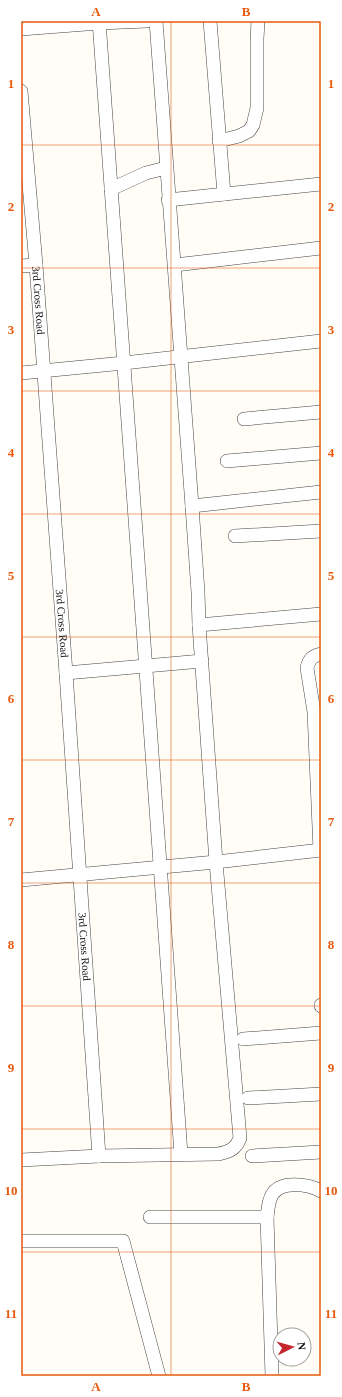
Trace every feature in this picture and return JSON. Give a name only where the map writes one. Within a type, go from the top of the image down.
[{"type":"street","points":[[21,29],[99,22],[147,21]]},
{"type":"street","points":[[21,1160],[227,1152],[233,1150],[238,1144],[240,1138],[216,862],[192,506],[168,200],[156,21]]},
{"type":"street","points":[[210,21],[224,194]]},
{"type":"street","points":[[219,141],[239,136],[249,131],[253,125],[257,108],[258,21]]},
{"type":"street","points":[[99,22],[181,1154]]},
{"type":"street","name":"3rd Cross Road","points":[[21,92],[36,265],[66,673],[99,1156]]},
{"type":"street","points":[[111,189],[146,173],[166,168]]},
{"type":"street","points":[[168,200],[321,184]]},
{"type":"street","points":[[174,265],[321,248]]},
{"type":"street","points":[[21,266],[36,265]]},
{"type":"street","points":[[21,373],[321,341]]},
{"type":"street","points":[[244,419],[321,412]]},
{"type":"street","points":[[227,461],[321,453]]},
{"type":"street","points":[[192,506],[321,492]]},
{"type":"street","points":[[235,536],[321,531]]},
{"type":"street","points":[[199,625],[321,614]]},
{"type":"street","points":[[21,880],[216,862],[321,850],[317,712],[308,662],[310,658],[321,654]]},
{"type":"street","points":[[66,673],[202,661]]},
{"type":"street","points":[[243,1039],[321,1033]]},
{"type":"street","points":[[248,1098],[321,1094]]},
{"type":"street","points":[[252,1156],[321,1152]]},
{"type":"street","points":[[272,1376],[266,1217],[271,1196],[276,1190],[283,1186],[292,1185],[321,1191]]},
{"type":"street","points":[[150,1217],[266,1217]]},
{"type":"street","points":[[21,1241],[123,1241],[159,1376]]}]
